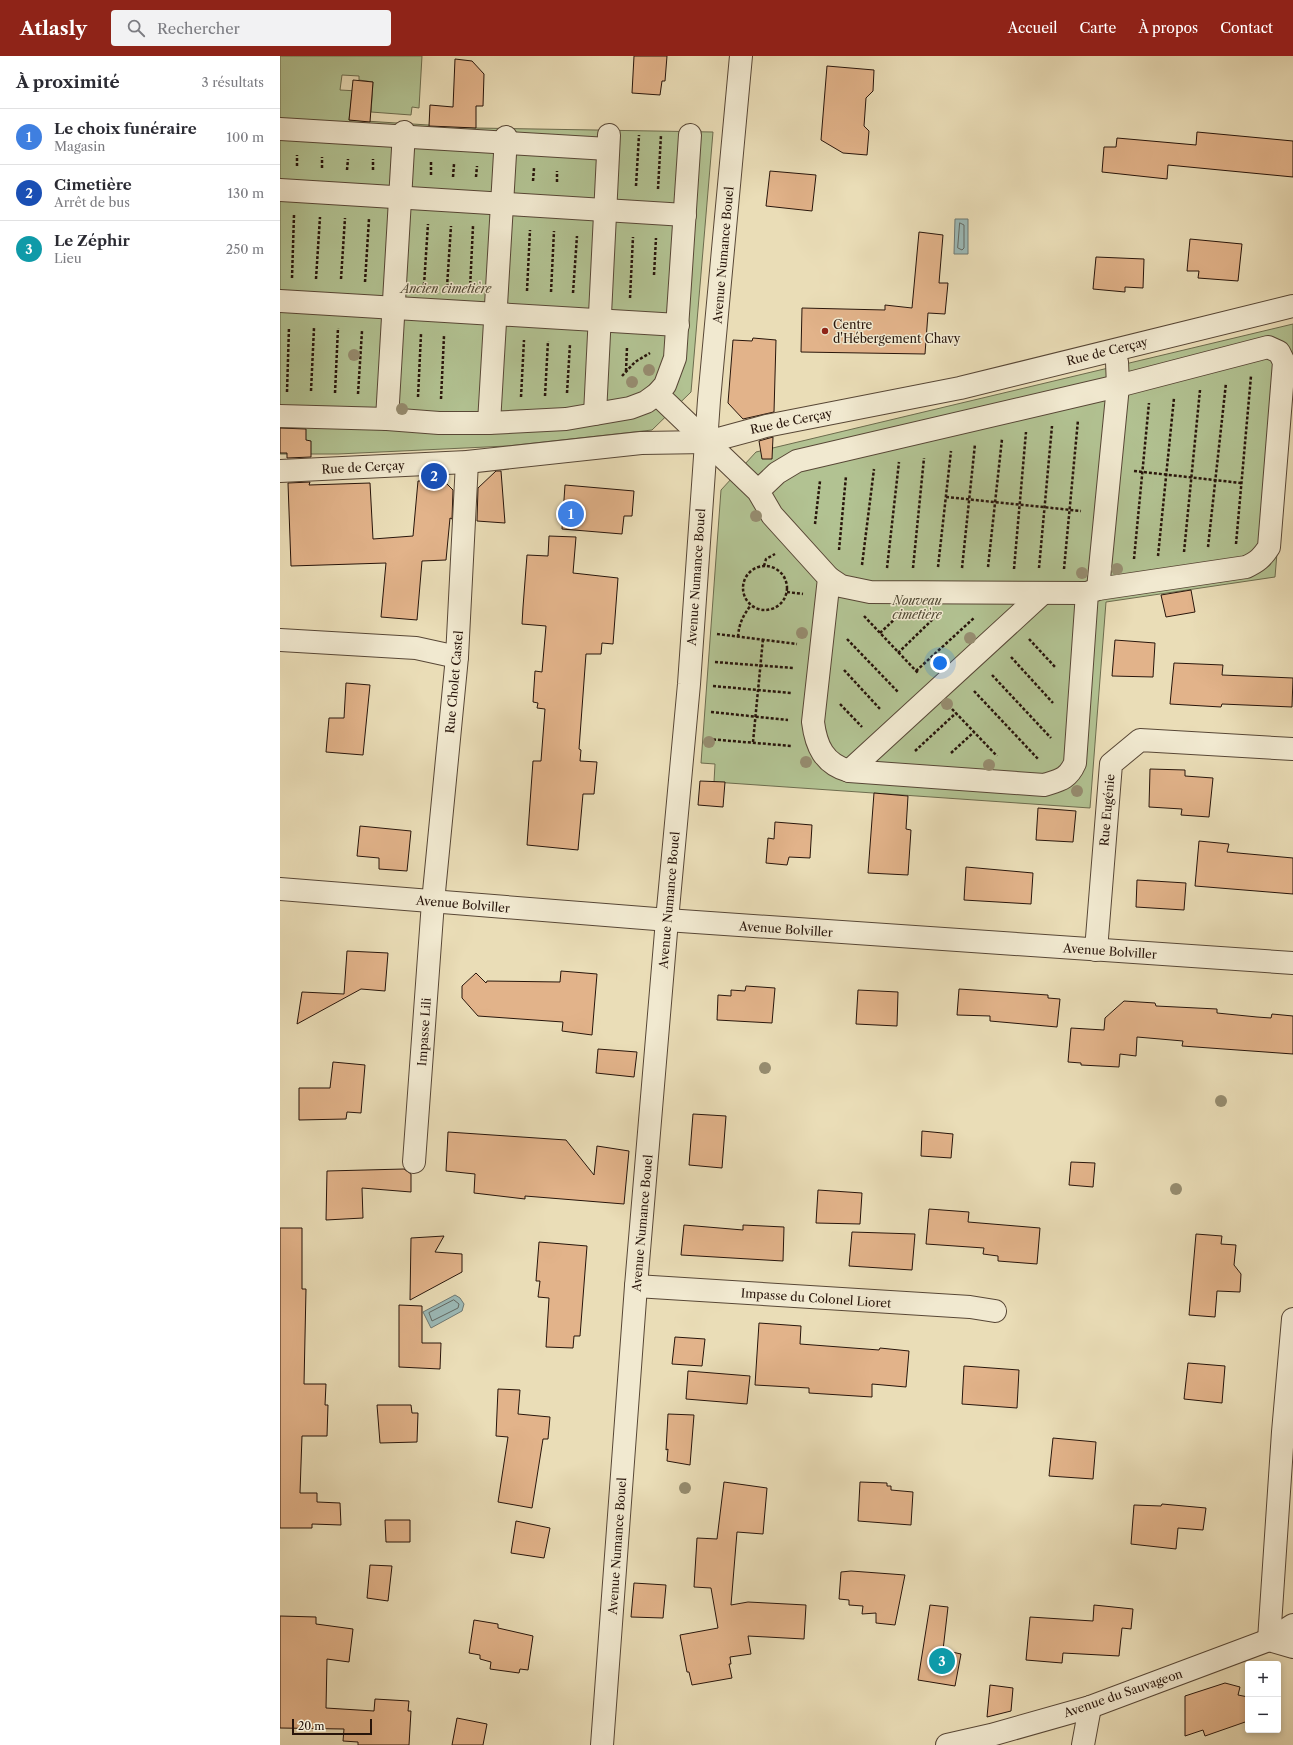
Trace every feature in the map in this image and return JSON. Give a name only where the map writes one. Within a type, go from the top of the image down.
[{"type":"street","name":"Avenue Numance Bouel","points":[[602,1745],[636,1286],[667,920],[689,684],[709,400],[741,56]]},
{"type":"street","points":[[289,130],[375,136],[404,135],[433,140],[478,142],[506,140],[535,146],[558,147],[608,142],[599,320],[605,413]]},
{"type":"street","points":[[387,419],[404,135]]},
{"type":"street","points":[[283,416],[387,419],[439,423],[520,422],[605,413],[630,408],[646,402],[666,385],[675,358],[690,135]]},
{"type":"street","points":[[489,423],[506,140]]},
{"type":"street","points":[[288,190],[452,202],[685,215]]},
{"type":"street","points":[[285,301],[628,322],[651,322],[678,325]]},
{"type":"street","name":"Rue de Cerçay","points":[[280,471],[467,462],[641,443],[707,442],[766,426],[960,388],[1293,306]]},
{"type":"street","points":[[657,394],[758,491],[772,515],[810,558],[832,580],[841,586],[859,590],[884,592],[1047,593],[1092,591],[1246,567],[1258,562],[1269,547],[1284,362],[1279,352],[1268,348],[1253,351],[1054,402],[798,461],[777,472],[758,491]]},
{"type":"street","points":[[832,580],[825,616],[813,722],[815,740],[819,748],[839,768],[890,774],[1044,785],[1059,781],[1070,774],[1075,763],[1080,694],[1092,591],[1105,513],[1118,386],[1117,362]]},
{"type":"street","name":"Rue Cholet Castel","points":[[433,902],[457,657],[467,462]]},
{"type":"street","points":[[849,770],[916,711],[1013,621],[1047,593]]},
{"type":"street","points":[[280,640],[416,648],[457,657]]},
{"type":"street","name":"Rue Eugénie","points":[[1096,950],[1111,764],[1140,740],[1293,749]]},
{"type":"street","name":"Avenue Bolviller","points":[[280,889],[667,920],[1293,963]]},
{"type":"street","name":"Impasse Lili","points":[[414,1162],[433,902]]},
{"type":"street","name":"Impasse du Colonel Lioret","points":[[636,1286],[970,1307],[995,1311]]},
{"type":"street","points":[[1293,1319],[1283,1432],[1269,1640],[1293,1647]]},
{"type":"street","name":"Avenue du Sauvageon","points":[[947,1745],[991,1735],[1090,1707],[1269,1640],[1293,1625]]},
{"type":"street","points":[[1083,1745],[1090,1707]]},
{"type":"path","points":[[283,416],[289,130]]},
{"type":"path","points":[[309,417],[324,132]]},
{"type":"path","points":[[333,418],[349,134]]},
{"type":"path","points":[[626,371],[639,135]]},
{"type":"path","points":[[654,276],[661,135]]},
{"type":"path","points":[[356,418],[375,136]]},
{"type":"path","points":[[416,421],[433,140]]},
{"type":"path","points":[[439,423],[456,141]]},
{"type":"path","points":[[468,312],[478,142]]},
{"type":"path","points":[[520,422],[535,146]]},
{"type":"path","points":[[544,420],[558,147]]},
{"type":"path","points":[[566,418],[578,209]]},
{"type":"path","points":[[649,353],[651,322]]},
{"type":"path","points":[[605,413],[626,371],[635,362],[649,353],[676,349]]},
{"type":"path","points":[[1234,569],[1253,351]]},
{"type":"path","points":[[1204,573],[1229,358]]},
{"type":"path","points":[[1182,576],[1203,364]]},
{"type":"path","points":[[1155,580],[1177,371]]},
{"type":"path","points":[[1132,584],[1152,378]]},
{"type":"path","points":[[1047,593],[1070,510],[1080,395]]},
{"type":"path","points":[[1047,593],[1044,507],[1054,402]]},
{"type":"path","points":[[916,671],[994,600],[997,593],[1020,505],[1028,407]]},
{"type":"path","points":[[997,593],[995,502],[1005,413]]},
{"type":"path","points":[[960,593],[977,420]]},
{"type":"path","points":[[935,593],[954,425]]},
{"type":"path","points":[[911,592],[926,431]]},
{"type":"path","points":[[884,592],[902,437]]},
{"type":"path","points":[[859,590],[877,443]]},
{"type":"path","points":[[832,580],[849,449]]},
{"type":"path","points":[[810,558],[824,455]]},
{"type":"path","points":[[1109,469],[1241,483]]},
{"type":"path","points":[[946,497],[1105,513]]},
{"type":"path","points":[[764,566],[780,572],[786,579],[788,587],[786,596],[782,603],[775,608],[767,610],[758,610],[751,605],[745,598],[743,590],[744,581],[749,574],[756,568],[764,566]]},
{"type":"path","points":[[738,636],[739,624],[743,615],[751,605]]},
{"type":"path","points":[[880,633],[902,613]]},
{"type":"path","points":[[825,616],[916,711]]},
{"type":"path","points":[[898,652],[935,617]]},
{"type":"path","points":[[1013,621],[1080,694]]},
{"type":"path","points":[[714,641],[714,634],[822,647],[898,727]]},
{"type":"path","points":[[994,639],[1077,729]]},
{"type":"path","points":[[753,742],[763,640]]},
{"type":"path","points":[[713,655],[712,662],[760,666],[818,682],[878,745]]},
{"type":"path","points":[[975,657],[1075,763]]},
{"type":"path","points":[[957,673],[1059,781]]},
{"type":"path","points":[[711,680],[710,686],[758,690],[818,682]]},
{"type":"path","points":[[709,706],[708,712],[813,722]]},
{"type":"path","points":[[890,774],[956,713]]},
{"type":"path","points":[[706,732],[706,739],[819,748]]},
{"type":"green space","name":"Ancien cimetière","points":[[280,56],[422,56],[419,108],[412,107],[411,115],[371,112],[373,82],[359,80],[359,76],[342,75],[340,90],[358,91],[352,94],[349,120],[476,128],[713,132],[691,392],[652,430],[507,446],[338,454],[280,454]]},
{"type":"green space","name":"Nouveau cimetière","points":[[1293,324],[1293,363],[1275,577],[1106,602],[1090,808],[714,782],[715,764],[701,763],[721,490],[756,452]]},
{"type":"water","points":[[955,219],[968,219],[968,254],[954,254]]},
{"type":"water","points":[[455,1295],[460,1298],[464,1304],[462,1311],[431,1328],[423,1312]]},
{"type":"building","points":[[634,56],[667,56],[665,81],[662,81],[660,95],[632,93]]},
{"type":"building","points":[[455,59],[472,61],[484,74],[483,106],[476,106],[476,128],[429,126],[430,105],[453,107]]},
{"type":"building","points":[[827,66],[874,70],[873,91],[866,98],[864,126],[869,131],[867,155],[843,153],[821,140]]},
{"type":"building","points":[[353,80],[373,82],[370,122],[349,120]]},
{"type":"building","points":[[1197,132],[1293,141],[1293,177],[1168,165],[1167,179],[1102,172],[1104,147],[1116,147],[1117,138],[1196,145]]},
{"type":"building","points":[[770,171],[816,175],[812,211],[766,206]]},
{"type":"building","points":[[919,232],[943,235],[939,283],[948,283],[945,314],[928,313],[925,354],[801,352],[802,308],[885,310],[885,305],[912,308]]},
{"type":"building","points":[[1190,239],[1242,244],[1238,281],[1198,278],[1199,271],[1187,271]]},
{"type":"building","points":[[1096,257],[1144,259],[1143,288],[1125,287],[1125,292],[1093,289]]},
{"type":"building","points":[[753,338],[776,340],[774,412],[743,419],[728,403],[733,340],[752,341]]},
{"type":"building","points":[[280,428],[306,429],[306,440],[311,441],[311,457],[287,458],[287,453],[280,453]]},
{"type":"building","points":[[773,437],[772,459],[762,459],[759,441]]},
{"type":"building","points":[[496,471],[501,471],[505,523],[477,521],[478,488]]},
{"type":"building","points":[[443,480],[453,490],[452,519],[450,518],[446,560],[422,561],[417,620],[381,617],[386,563],[291,566],[288,483],[310,482],[309,485],[370,483],[373,539],[413,536],[418,481]]},
{"type":"building","points":[[565,485],[634,491],[632,516],[624,516],[622,534],[562,529]]},
{"type":"building","points":[[549,536],[576,537],[573,573],[618,578],[613,644],[602,643],[601,654],[586,654],[579,749],[581,750],[580,761],[597,762],[594,794],[583,794],[578,850],[527,845],[533,761],[541,761],[545,709],[537,708],[538,703],[533,702],[535,671],[542,672],[546,626],[522,624],[523,607],[527,555],[548,556]]},
{"type":"building","points":[[1191,590],[1195,612],[1166,617],[1161,595]]},
{"type":"building","points":[[1115,640],[1155,643],[1153,677],[1112,676]]},
{"type":"building","points":[[1174,663],[1223,665],[1222,675],[1293,678],[1292,707],[1222,704],[1221,707],[1170,704]]},
{"type":"building","points":[[346,683],[370,685],[363,755],[326,752],[329,718],[344,718]]},
{"type":"building","points":[[1150,769],[1185,770],[1185,776],[1213,778],[1209,817],[1181,815],[1182,809],[1149,807]]},
{"type":"building","points":[[700,781],[725,782],[723,807],[698,805]]},
{"type":"building","points":[[874,793],[908,796],[906,829],[911,830],[908,875],[868,873]]},
{"type":"building","points":[[1038,808],[1076,811],[1073,842],[1036,840]]},
{"type":"building","points":[[775,822],[812,825],[810,858],[789,857],[787,865],[766,863],[768,838],[774,839]]},
{"type":"building","points":[[360,826],[411,831],[407,871],[379,869],[379,858],[357,856]]},
{"type":"building","points":[[1199,841],[1229,844],[1227,852],[1293,858],[1293,894],[1195,886]]},
{"type":"building","points":[[966,867],[1033,873],[1031,904],[964,900]]},
{"type":"building","points":[[1137,880],[1186,883],[1184,910],[1136,907]]},
{"type":"building","points":[[347,951],[388,953],[385,991],[361,989],[297,1024],[302,992],[344,994]]},
{"type":"building","points":[[561,971],[597,974],[592,1035],[562,1031],[563,1022],[478,1016],[462,998],[462,986],[476,973],[486,983],[487,981],[560,982]]},
{"type":"building","points":[[746,986],[775,988],[772,1023],[717,1020],[718,995],[731,996],[731,990],[745,991]]},
{"type":"building","points":[[959,989],[1048,995],[1048,998],[1060,999],[1057,1027],[990,1021],[990,1016],[957,1015]]},
{"type":"building","points":[[858,990],[898,992],[897,1026],[856,1024]]},
{"type":"building","points":[[1124,1001],[1155,1003],[1156,1006],[1217,1009],[1217,1013],[1257,1017],[1271,1018],[1272,1014],[1293,1016],[1293,1054],[1182,1046],[1183,1041],[1137,1037],[1136,1056],[1120,1054],[1119,1067],[1081,1065],[1081,1063],[1068,1062],[1071,1028],[1104,1030],[1105,1018]]},
{"type":"building","points":[[598,1049],[637,1052],[634,1077],[596,1073]]},
{"type":"building","points":[[333,1062],[365,1065],[361,1113],[347,1112],[346,1119],[299,1120],[299,1088],[330,1088]]},
{"type":"building","points":[[693,1114],[726,1116],[722,1168],[689,1165]]},
{"type":"building","points":[[922,1131],[953,1134],[951,1158],[921,1156]]},
{"type":"building","points":[[448,1132],[566,1140],[594,1175],[597,1146],[629,1151],[624,1204],[525,1196],[525,1199],[474,1193],[475,1174],[446,1171]]},
{"type":"building","points":[[1071,1162],[1095,1163],[1093,1187],[1069,1185]]},
{"type":"building","points":[[404,1169],[411,1174],[411,1192],[362,1188],[363,1218],[326,1220],[327,1171]]},
{"type":"building","points":[[818,1190],[862,1193],[860,1224],[816,1223]]},
{"type":"building","points":[[929,1209],[969,1212],[968,1222],[1040,1228],[1037,1264],[998,1261],[998,1256],[983,1254],[984,1248],[926,1244]]},
{"type":"building","points":[[684,1225],[743,1230],[743,1225],[784,1227],[783,1261],[681,1255]]},
{"type":"building","points":[[280,1228],[302,1228],[302,1289],[306,1289],[304,1384],[326,1384],[325,1405],[328,1405],[327,1436],[302,1436],[300,1493],[317,1493],[317,1502],[340,1503],[341,1525],[312,1524],[312,1528],[280,1528]]},
{"type":"building","points":[[852,1232],[915,1234],[912,1270],[849,1266]]},
{"type":"building","points":[[1196,1234],[1222,1236],[1221,1244],[1236,1245],[1234,1265],[1241,1274],[1240,1292],[1217,1291],[1215,1317],[1189,1315]]},
{"type":"building","points":[[444,1236],[435,1252],[462,1254],[462,1272],[410,1300],[411,1238]]},
{"type":"building","points":[[539,1242],[587,1246],[580,1336],[574,1336],[573,1348],[546,1347],[549,1298],[538,1297],[540,1281],[536,1281]]},
{"type":"building","points":[[399,1305],[422,1306],[422,1343],[441,1343],[440,1369],[399,1367]]},
{"type":"building","points":[[759,1323],[801,1326],[800,1344],[909,1351],[906,1387],[872,1384],[872,1397],[809,1393],[809,1388],[755,1385]]},
{"type":"building","points":[[675,1337],[705,1339],[702,1366],[672,1364]]},
{"type":"building","points":[[1188,1363],[1225,1366],[1222,1403],[1184,1399]]},
{"type":"building","points":[[964,1366],[1019,1370],[1017,1408],[962,1404]]},
{"type":"building","points":[[688,1371],[750,1376],[747,1404],[686,1399]]},
{"type":"building","points":[[498,1389],[520,1390],[518,1414],[550,1417],[548,1439],[543,1439],[532,1508],[498,1502],[508,1437],[496,1436]]},
{"type":"building","points":[[377,1405],[411,1405],[412,1413],[418,1413],[417,1442],[380,1443]]},
{"type":"building","points":[[668,1414],[694,1415],[690,1465],[667,1461],[668,1449],[666,1450]]},
{"type":"building","points":[[1053,1438],[1096,1442],[1093,1479],[1049,1476]]},
{"type":"building","points":[[724,1482],[767,1488],[763,1534],[737,1532],[731,1605],[748,1602],[806,1605],[804,1639],[748,1636],[751,1654],[730,1657],[731,1664],[729,1664],[732,1678],[692,1685],[689,1672],[687,1672],[680,1635],[718,1628],[711,1588],[694,1587],[697,1538],[717,1539]]},
{"type":"building","points":[[860,1482],[887,1483],[887,1486],[891,1486],[891,1490],[913,1492],[911,1525],[858,1521]]},
{"type":"building","points":[[1162,1504],[1206,1508],[1203,1530],[1178,1528],[1176,1549],[1131,1544],[1134,1505],[1161,1506]]},
{"type":"building","points":[[385,1520],[410,1520],[410,1542],[386,1542]]},
{"type":"building","points":[[516,1521],[550,1528],[544,1558],[511,1553]]},
{"type":"building","points":[[370,1565],[392,1566],[388,1601],[367,1598]]},
{"type":"building","points":[[851,1571],[905,1575],[895,1625],[876,1623],[876,1613],[862,1614],[863,1606],[849,1605],[849,1600],[839,1599],[841,1572]]},
{"type":"building","points":[[634,1583],[666,1585],[663,1618],[631,1617]]},
{"type":"building","points":[[930,1605],[948,1607],[943,1650],[961,1654],[955,1686],[918,1680]]},
{"type":"building","points":[[1094,1605],[1133,1609],[1131,1629],[1122,1628],[1119,1656],[1063,1653],[1062,1663],[1026,1660],[1030,1617],[1093,1621]]},
{"type":"building","points":[[280,1616],[316,1617],[316,1624],[353,1629],[349,1662],[327,1659],[326,1708],[374,1711],[375,1699],[409,1701],[408,1711],[411,1711],[409,1745],[358,1745],[358,1742],[343,1741],[344,1729],[280,1728]]},
{"type":"building","points":[[474,1620],[498,1624],[498,1628],[533,1636],[528,1670],[520,1669],[519,1673],[490,1669],[491,1662],[480,1659],[480,1655],[469,1653]]},
{"type":"building","points":[[1225,1683],[1240,1687],[1238,1695],[1245,1696],[1245,1722],[1205,1736],[1203,1730],[1185,1736],[1185,1696]]},
{"type":"building","points":[[990,1685],[1013,1688],[1011,1711],[987,1717]]},
{"type":"building","points":[[457,1718],[487,1724],[483,1745],[452,1745]]},
{"type":"place","name":"Centre d'Hébergement Chavy","points":[[825,331]]},
{"type":"place","name":"Cimetière","points":[[434,476]]},
{"type":"place","name":"Le choix funéraire","points":[[571,514]]},
{"type":"place","name":"Le Zéphir","points":[[942,1661]]}]
